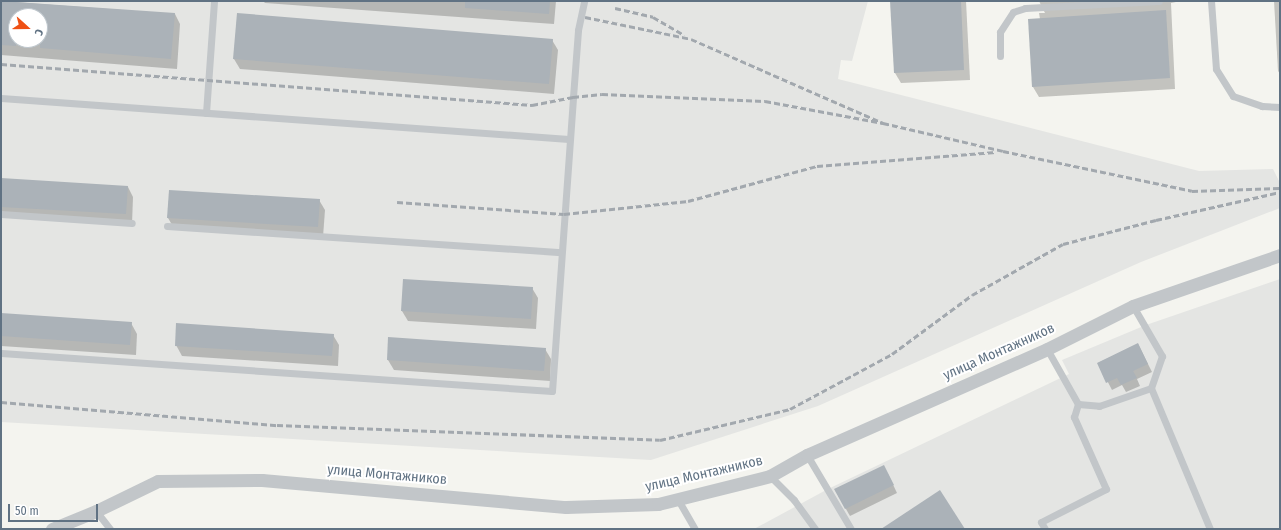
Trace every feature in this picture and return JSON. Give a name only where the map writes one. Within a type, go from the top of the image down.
[{"type":"street","name":"улица Монтажников","points":[[52,529],[96,512],[158,481],[262,480],[566,507],[658,504],[677,498],[770,476],[808,455],[1047,349],[1134,306],[1280,255]]},
{"type":"lane","points":[[206,113],[214,1]]},
{"type":"lane","points":[[1,353],[552,391],[569,139],[578,30],[584,1]]},
{"type":"lane","points":[[1000,56],[1000,32],[1012,12],[1025,8],[1159,1]]},
{"type":"lane","points":[[1211,1],[1216,69],[1219,75],[1233,96],[1262,106],[1280,107]]},
{"type":"lane","points":[[1,98],[569,139]]},
{"type":"lane","points":[[1,214],[132,223]]},
{"type":"lane","points":[[167,226],[561,252]]},
{"type":"lane","points":[[1134,306],[1162,356],[1151,388],[1210,529]]},
{"type":"lane","points":[[1045,529],[1041,522],[1106,489],[1074,417],[1078,404],[1047,349]]},
{"type":"lane","points":[[1078,404],[1099,406],[1151,388]]},
{"type":"lane","points":[[808,455],[851,529]]},
{"type":"lane","points":[[770,476],[794,500],[815,529]]},
{"type":"lane","points":[[677,498],[695,529]]},
{"type":"lane","points":[[96,512],[110,529]]},
{"type":"shaded area","points":[[1,1],[868,1],[852,61],[841,60],[838,79],[1199,171],[1273,169],[1280,183],[1280,208],[1141,262],[818,406],[651,460],[1,422]]},
{"type":"shaded area","points":[[1280,279],[1280,529],[754,529],[828,489],[1069,374],[1062,360],[1146,325]]},
{"type":"building","points":[[1,1],[175,13],[171,59],[40,48],[48,48],[48,8],[8,8],[8,45],[1,45]]},
{"type":"building","points":[[465,1],[550,1],[549,14],[465,8]]},
{"type":"building","points":[[890,1],[961,1],[964,70],[894,73]]},
{"type":"building","points":[[1166,10],[1170,78],[1032,87],[1028,19]]},
{"type":"building","points":[[237,13],[553,39],[549,84],[233,59]]},
{"type":"building","points":[[1,178],[128,186],[126,214],[1,207]]},
{"type":"building","points":[[169,190],[320,199],[318,227],[167,218]]},
{"type":"building","points":[[403,279],[533,287],[531,319],[401,311]]},
{"type":"building","points":[[1,313],[132,322],[130,345],[1,336]]},
{"type":"building","points":[[176,323],[334,334],[332,356],[175,346]]},
{"type":"building","points":[[388,337],[546,348],[544,371],[387,360]]},
{"type":"building","points":[[1138,343],[1148,364],[1133,371],[1137,378],[1121,385],[1117,378],[1106,383],[1097,363]]},
{"type":"building","points":[[884,465],[894,485],[845,509],[834,489]]},
{"type":"building","points":[[940,490],[965,529],[881,529]]},
{"type":"railway","points":[[615,8],[653,17],[684,35]]},
{"type":"railway","points":[[585,17],[691,39],[883,123],[1003,151],[1192,191],[1280,188]]},
{"type":"railway","points":[[1,64],[532,105],[573,97],[602,94],[765,101],[883,123]]},
{"type":"railway","points":[[397,202],[564,214],[688,201],[817,166],[995,152]]},
{"type":"railway","points":[[1,402],[277,425],[660,440],[790,409],[892,354],[972,295],[1063,244],[1156,220],[1280,192]]}]
